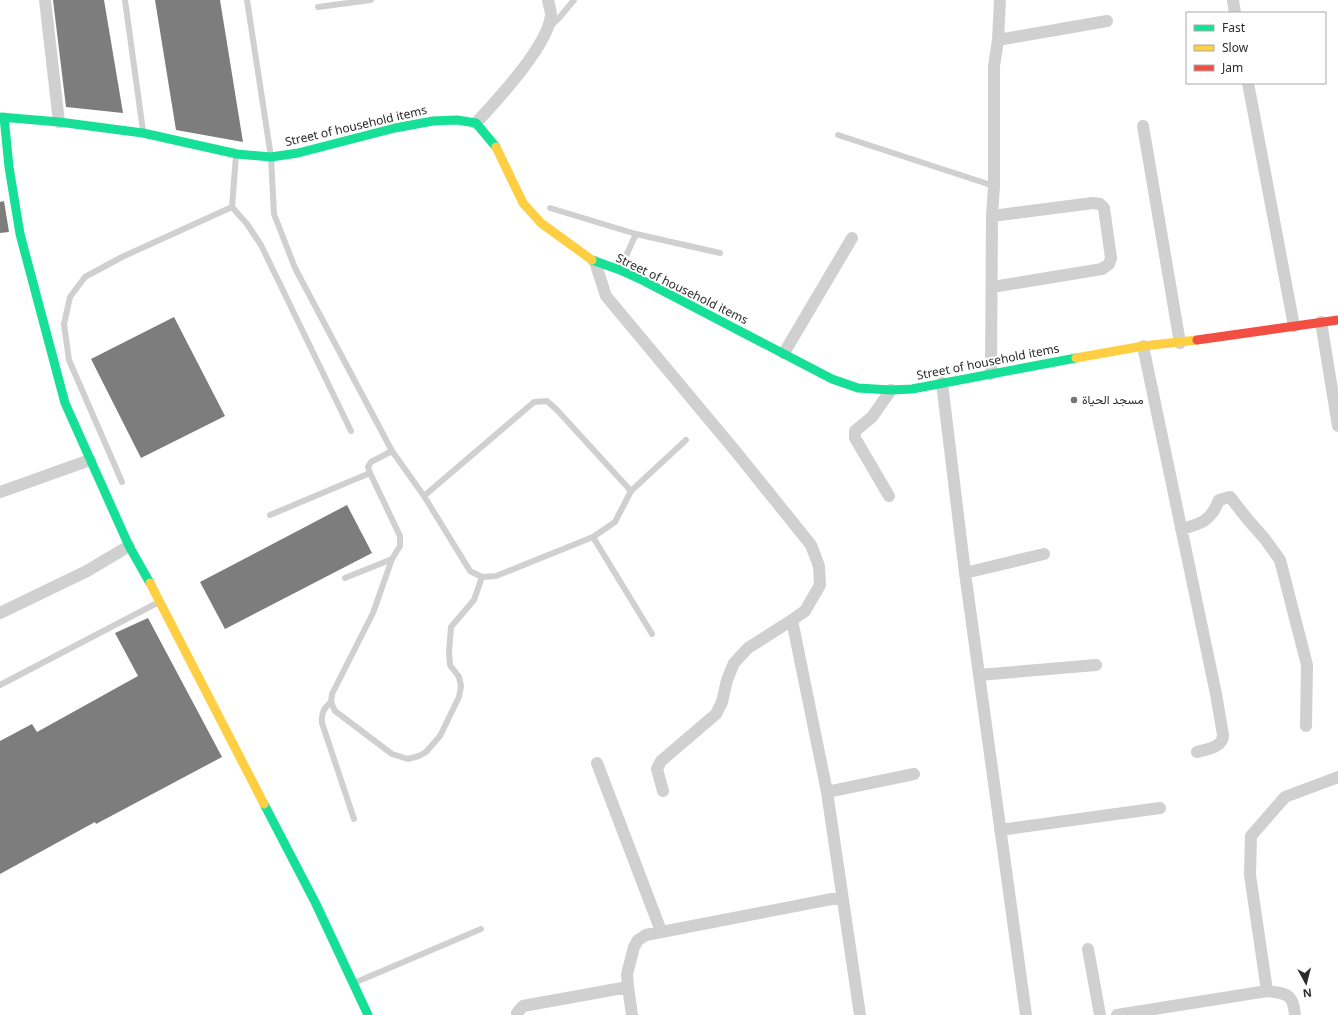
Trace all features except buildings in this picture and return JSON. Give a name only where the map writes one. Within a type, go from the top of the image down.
[{"type":"street","points":[[45,0],[59,122]]},
{"type":"street","points":[[476,123],[507,89],[540,43],[551,15],[548,0]]},
{"type":"street","points":[[991,374],[994,66],[998,40],[1000,0]]},
{"type":"street","points":[[1233,0],[1236,12]]},
{"type":"street","points":[[998,40],[1107,22]]},
{"type":"street","points":[[1248,84],[1294,326]]},
{"type":"street","points":[[2,117],[20,234],[65,402],[129,546],[161,602],[316,904],[354,983],[364,1013]]},
{"type":"street","name":"Street of household items","points":[[2,117],[59,122],[143,133],[237,154],[271,157],[298,153],[433,121],[457,120],[476,123],[495,145],[523,203],[541,223],[581,253],[595,262],[620,270],[832,379],[858,388],[891,390],[912,389],[1142,346],[1338,320]]},
{"type":"street","points":[[1143,126],[1180,342]]},
{"type":"street","points":[[992,216],[1093,203],[1100,204],[1104,208],[1111,258],[1109,264],[1102,269],[992,287]]},
{"type":"street","points":[[784,353],[852,238]]},
{"type":"street","points":[[595,262],[606,296],[737,453],[811,545],[819,566],[820,585],[805,611],[748,648],[734,663],[727,680],[722,702],[716,714],[661,761],[657,769],[663,791]]},
{"type":"street","points":[[1321,322],[1338,426]]},
{"type":"street","points":[[1142,346],[1216,694],[1223,735],[1223,740],[1220,744],[1197,752]]},
{"type":"street","points":[[942,383],[965,573],[1026,1015]]},
{"type":"street","points":[[889,496],[854,434],[855,431],[872,417],[891,390]]},
{"type":"street","points":[[0,492],[90,460]]},
{"type":"street","points":[[1181,529],[1198,525],[1206,521],[1217,506],[1219,500],[1230,496],[1280,560],[1307,665],[1306,726]]},
{"type":"street","points":[[0,613],[87,571],[129,546]]},
{"type":"street","points":[[965,573],[1044,554]]},
{"type":"street","points":[[792,620],[827,792],[860,1015]]},
{"type":"street","points":[[979,675],[1096,665]]},
{"type":"street","points":[[597,762],[661,932]]},
{"type":"street","points":[[827,792],[914,774]]},
{"type":"street","points":[[1267,991],[1250,875],[1251,836],[1285,797],[1338,777]]},
{"type":"street","points":[[1000,830],[1160,808]]},
{"type":"street","points":[[632,1015],[627,974],[634,947],[638,940],[646,935],[842,897]]},
{"type":"street","points":[[1088,949],[1100,1015]]},
{"type":"street","points":[[517,1015],[523,1006],[628,987]]},
{"type":"street","points":[[1118,1015],[1267,991],[1288,995],[1292,999],[1295,1015]]},
{"type":"lane","points":[[126,0],[143,133]]},
{"type":"lane","points":[[247,0],[271,157],[274,214],[295,268],[392,451],[424,496],[470,572],[482,577],[496,576],[593,537],[615,522],[631,491],[686,440]]},
{"type":"lane","points":[[318,7],[371,0]]},
{"type":"lane","points":[[546,31],[574,0]]},
{"type":"lane","points":[[838,135],[994,186]]},
{"type":"lane","points":[[237,154],[232,207],[247,224],[261,244],[351,431]]},
{"type":"lane","points":[[122,482],[69,360],[64,324],[70,297],[85,277],[122,257],[232,207]]},
{"type":"lane","points":[[550,208],[636,234],[720,253]]},
{"type":"lane","points":[[620,270],[636,234]]},
{"type":"lane","points":[[424,496],[534,402],[547,401],[631,491]]},
{"type":"lane","points":[[392,451],[371,462],[368,467],[400,536],[400,546],[392,558],[372,613],[332,694],[331,702],[335,711],[392,754],[408,759],[426,752],[440,736],[459,697],[461,686],[459,677],[450,665],[448,652],[451,627],[474,600],[482,577]]},
{"type":"lane","points":[[270,515],[370,473]]},
{"type":"lane","points":[[593,537],[652,634]]},
{"type":"lane","points":[[345,578],[392,558]]},
{"type":"lane","points":[[0,685],[161,602]]},
{"type":"lane","points":[[331,702],[325,707],[321,715],[322,723],[354,818]]},
{"type":"lane","points":[[354,983],[481,929]]},
{"type":"traffic: fast","points":[[0,117],[59,122],[143,133],[237,154],[271,157],[298,153],[395,128],[433,121],[457,120],[476,123],[496,147]]},
{"type":"traffic: fast","points":[[4,117],[9,167],[20,234],[65,403],[129,546],[150,583]]},
{"type":"traffic: fast","points":[[592,260],[620,270],[644,281],[832,379],[858,388],[891,390],[912,389],[1076,358]]},
{"type":"traffic: fast","points":[[264,804],[316,904],[368,1015]]},
{"type":"traffic: slow","points":[[496,147],[523,203],[541,223],[592,260]]},
{"type":"traffic: slow","points":[[1076,358],[1143,346],[1197,340]]},
{"type":"traffic: slow","points":[[150,583],[264,804]]},
{"type":"traffic: jam","points":[[1197,340],[1338,320]]},
{"type":"place","name":"مسجد الحياة","points":[[1074,400]]}]
